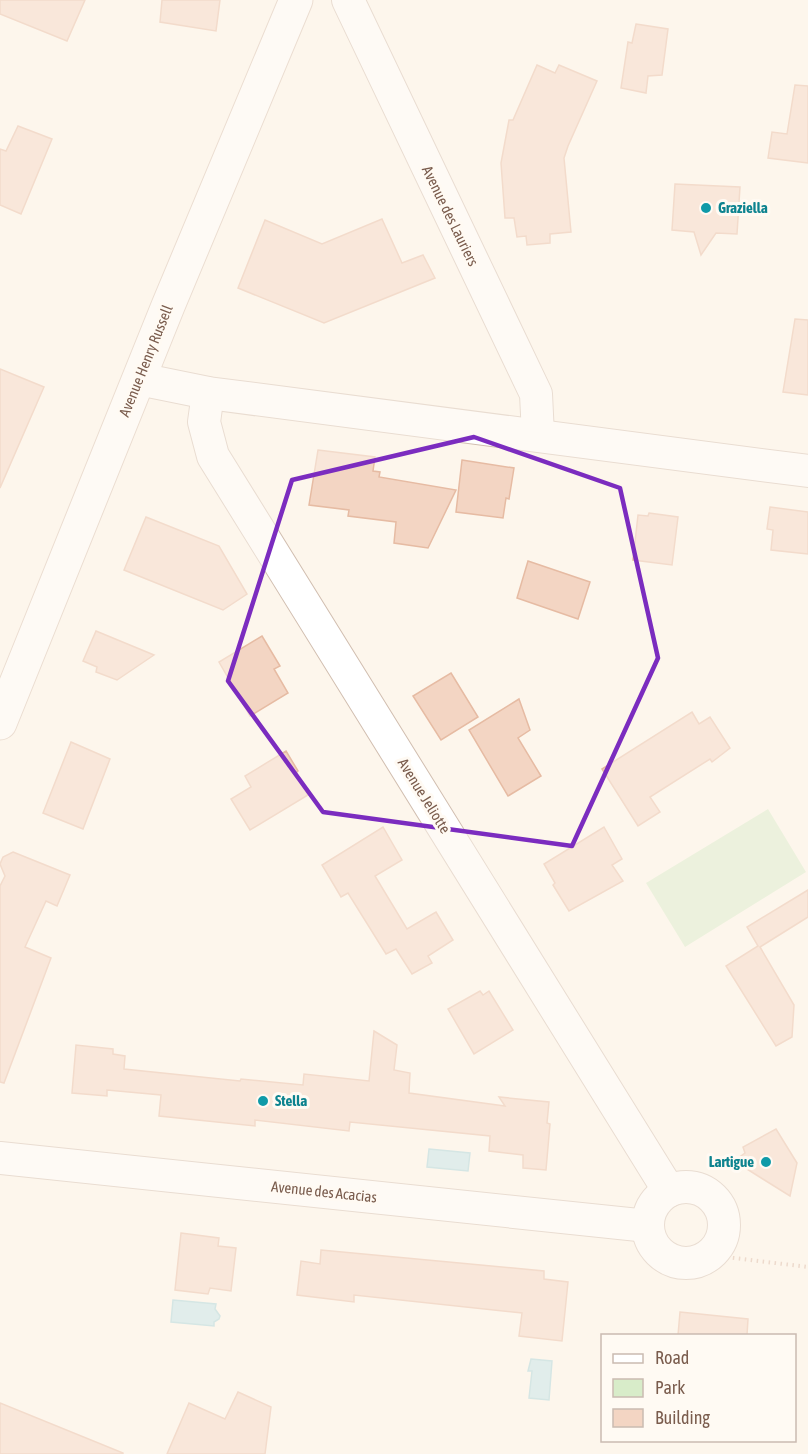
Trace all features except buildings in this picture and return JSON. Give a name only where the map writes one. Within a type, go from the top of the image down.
[{"type":"street","name":"Avenue Henry Russell","points":[[0,723],[296,0]]},
{"type":"street","name":"Avenue des Lauriers","points":[[348,0],[536,394],[538,435]]},
{"type":"street","points":[[139,379],[208,393],[808,471]]},
{"type":"street","name":"Avenue Jeliotte","points":[[208,393],[204,422],[213,456],[669,1191]]},
{"type":"street","name":"Avenue des Acacias","points":[[0,1158],[648,1226]]},
{"type":"street","points":[[693,1188],[705,1192],[717,1206],[723,1223],[722,1235],[717,1246],[699,1261],[675,1262],[655,1248],[650,1238],[648,1226],[653,1205],[669,1191],[693,1188]]},
{"type":"path","points":[[709,1255],[808,1267]]},
{"type":"highlighted area","points":[[474,437],[620,488],[658,658],[572,846],[323,812],[228,681],[292,480]]},
{"type":"green space","points":[[768,809],[806,872],[685,947],[646,883]]},
{"type":"water","points":[[429,1149],[470,1153],[468,1171],[427,1167]]},
{"type":"water","points":[[173,1300],[216,1304],[215,1309],[220,1316],[219,1319],[214,1322],[214,1326],[171,1322]]},
{"type":"water","points":[[531,1359],[552,1361],[549,1400],[529,1398],[532,1371],[528,1371]]},
{"type":"place","name":"Graziella","points":[[706,208]]},
{"type":"place","name":"Stella","points":[[263,1101]]},
{"type":"place","name":"Lartigue","points":[[766,1162]]}]
